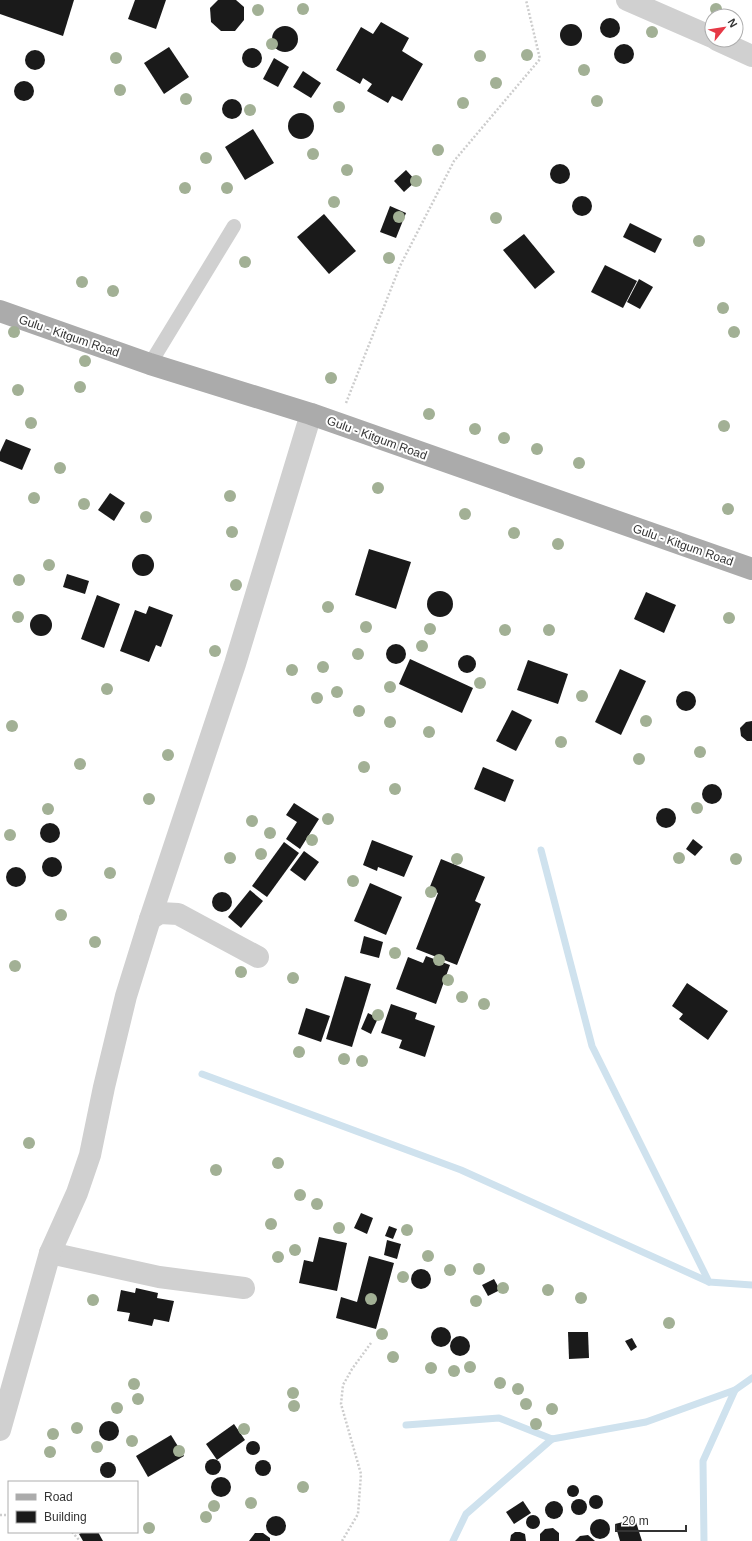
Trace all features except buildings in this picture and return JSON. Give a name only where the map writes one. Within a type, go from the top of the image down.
[{"type":"main road","name":"Gulu - Kitgum Road","points":[[0,311],[150,364],[311,414],[338,425],[752,569]]},
{"type":"street","points":[[627,0],[704,34]]},
{"type":"street","points":[[735,48],[752,56]]},
{"type":"street","points":[[0,1430],[50,1253],[77,1193],[90,1155],[104,1087],[126,996],[150,919],[235,664],[311,414]]},
{"type":"street","points":[[150,919],[160,913],[178,914],[258,957]]},
{"type":"street","points":[[50,1253],[159,1277],[244,1288]]},
{"type":"lane","points":[[150,364],[234,226]]},
{"type":"path","points":[[338,425],[400,266],[454,161],[540,59],[526,0]]},
{"type":"path","points":[[342,1541],[358,1514],[361,1474],[340,1404],[343,1385],[352,1369],[371,1343]]},
{"type":"path","points":[[73,1533],[80,1541]]},
{"type":"waterway","points":[[541,850],[592,1046],[709,1282]]},
{"type":"waterway","points":[[202,1074],[461,1170],[709,1282],[752,1285]]},
{"type":"waterway","points":[[704,1541],[703,1461],[735,1390],[752,1378]]},
{"type":"waterway","points":[[406,1425],[499,1418],[552,1439],[646,1422],[735,1390]]},
{"type":"waterway","points":[[453,1541],[466,1514],[552,1439]]}]
